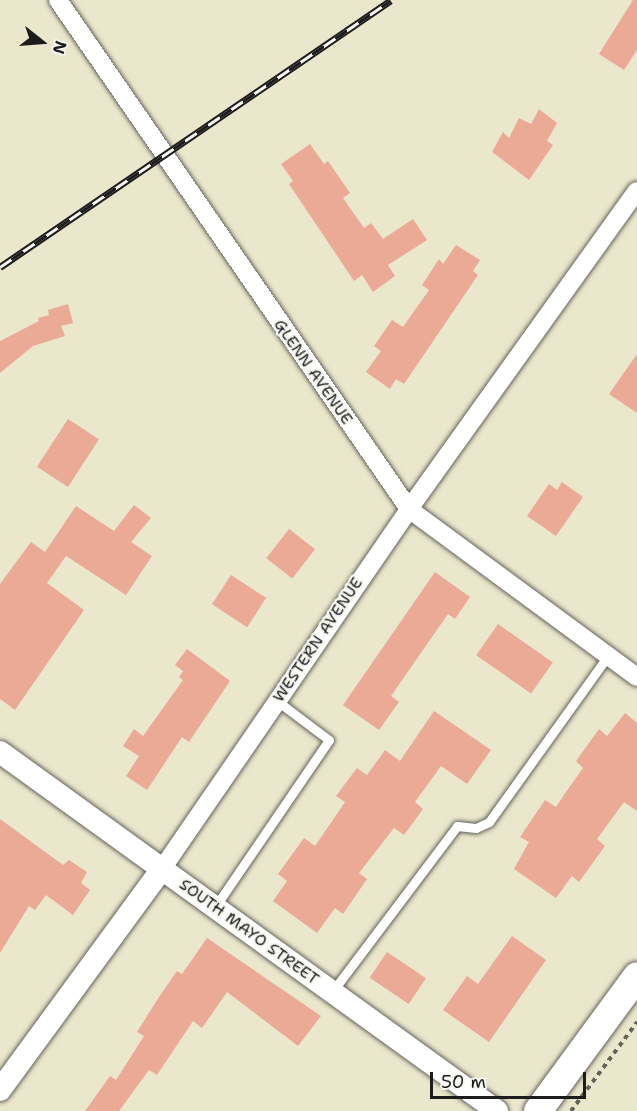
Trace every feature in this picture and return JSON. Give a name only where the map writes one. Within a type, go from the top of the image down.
[{"type":"main road","points":[[538,1111],[637,976]]},
{"type":"street","name":"GLENN AVENUE","points":[[58,0],[409,508],[637,677]]},
{"type":"street","name":"WESTERN AVENUE","points":[[0,1090],[162,869],[409,508],[637,191]]},
{"type":"street","name":"SOUTH MAYO STREET","points":[[0,752],[497,1111]]},
{"type":"lane","points":[[332,992],[457,826],[476,828],[489,822],[608,656]]},
{"type":"lane","points":[[214,907],[329,740],[277,701]]},
{"type":"path","points":[[571,1111],[637,1022]]},
{"type":"building","points":[[633,0],[637,0],[637,50],[624,70],[599,54]]},
{"type":"building","points":[[539,109],[557,123],[547,141],[553,145],[529,180],[492,152],[503,132],[509,138],[519,118],[531,124]]},
{"type":"building","points":[[310,144],[324,164],[328,161],[350,193],[343,198],[364,228],[371,223],[383,239],[413,219],[427,240],[388,265],[395,276],[373,292],[362,275],[354,281],[289,184],[293,181],[281,164]]},
{"type":"building","points":[[456,245],[480,260],[473,271],[478,275],[404,384],[396,379],[390,389],[366,372],[381,351],[374,346],[392,320],[403,327],[429,290],[422,285],[439,259],[443,264]]},
{"type":"building","points":[[68,304],[73,323],[61,326],[65,336],[33,346],[0,373],[0,341],[39,321],[38,318],[49,315],[48,310]]},
{"type":"building","points":[[637,354],[637,413],[609,394]]},
{"type":"building","points":[[68,419],[99,439],[68,487],[37,467]]},
{"type":"building","points":[[562,482],[583,497],[556,536],[527,516],[549,484],[557,490]]},
{"type":"building","points":[[134,505],[151,518],[131,542],[152,556],[126,595],[66,556],[47,583],[84,610],[15,710],[0,699],[0,584],[31,542],[45,552],[76,506],[114,531]]},
{"type":"building","points":[[289,529],[315,549],[292,578],[266,558]]},
{"type":"building","points":[[435,572],[470,597],[455,619],[448,614],[391,696],[399,702],[379,730],[343,705]]},
{"type":"building","points":[[231,575],[266,598],[247,627],[212,604]]},
{"type":"building","points":[[498,624],[553,662],[531,694],[476,655]]},
{"type":"building","points":[[187,649],[230,681],[189,742],[182,737],[147,790],[126,776],[139,756],[123,746],[134,729],[143,736],[183,680],[179,677],[183,671],[175,665]]},
{"type":"building","points":[[434,711],[491,750],[467,784],[441,766],[415,802],[423,809],[404,835],[394,828],[359,873],[367,879],[343,914],[335,908],[317,933],[273,901],[287,881],[278,874],[304,838],[315,846],[345,802],[336,796],[357,768],[367,775],[385,750],[400,761]]},
{"type":"building","points":[[625,713],[637,723],[637,811],[624,802],[597,839],[605,846],[579,882],[572,876],[556,898],[514,869],[529,842],[520,837],[545,800],[556,807],[583,768],[576,761],[599,729],[607,736]]},
{"type":"building","points":[[0,819],[63,865],[69,860],[87,872],[81,883],[90,890],[73,915],[46,895],[35,910],[29,906],[0,953]]},
{"type":"building","points":[[512,936],[546,960],[489,1042],[443,1010],[467,976],[478,984]]},
{"type":"building","points":[[207,938],[321,1016],[298,1046],[227,992],[202,1028],[193,1021],[157,1075],[149,1070],[119,1111],[85,1111],[110,1076],[116,1080],[144,1036],[137,1032],[159,997],[177,971],[182,974]]},
{"type":"building","points":[[387,952],[426,978],[409,1004],[370,978]]},
{"type":"railway","points":[[0,267],[391,0]]}]
